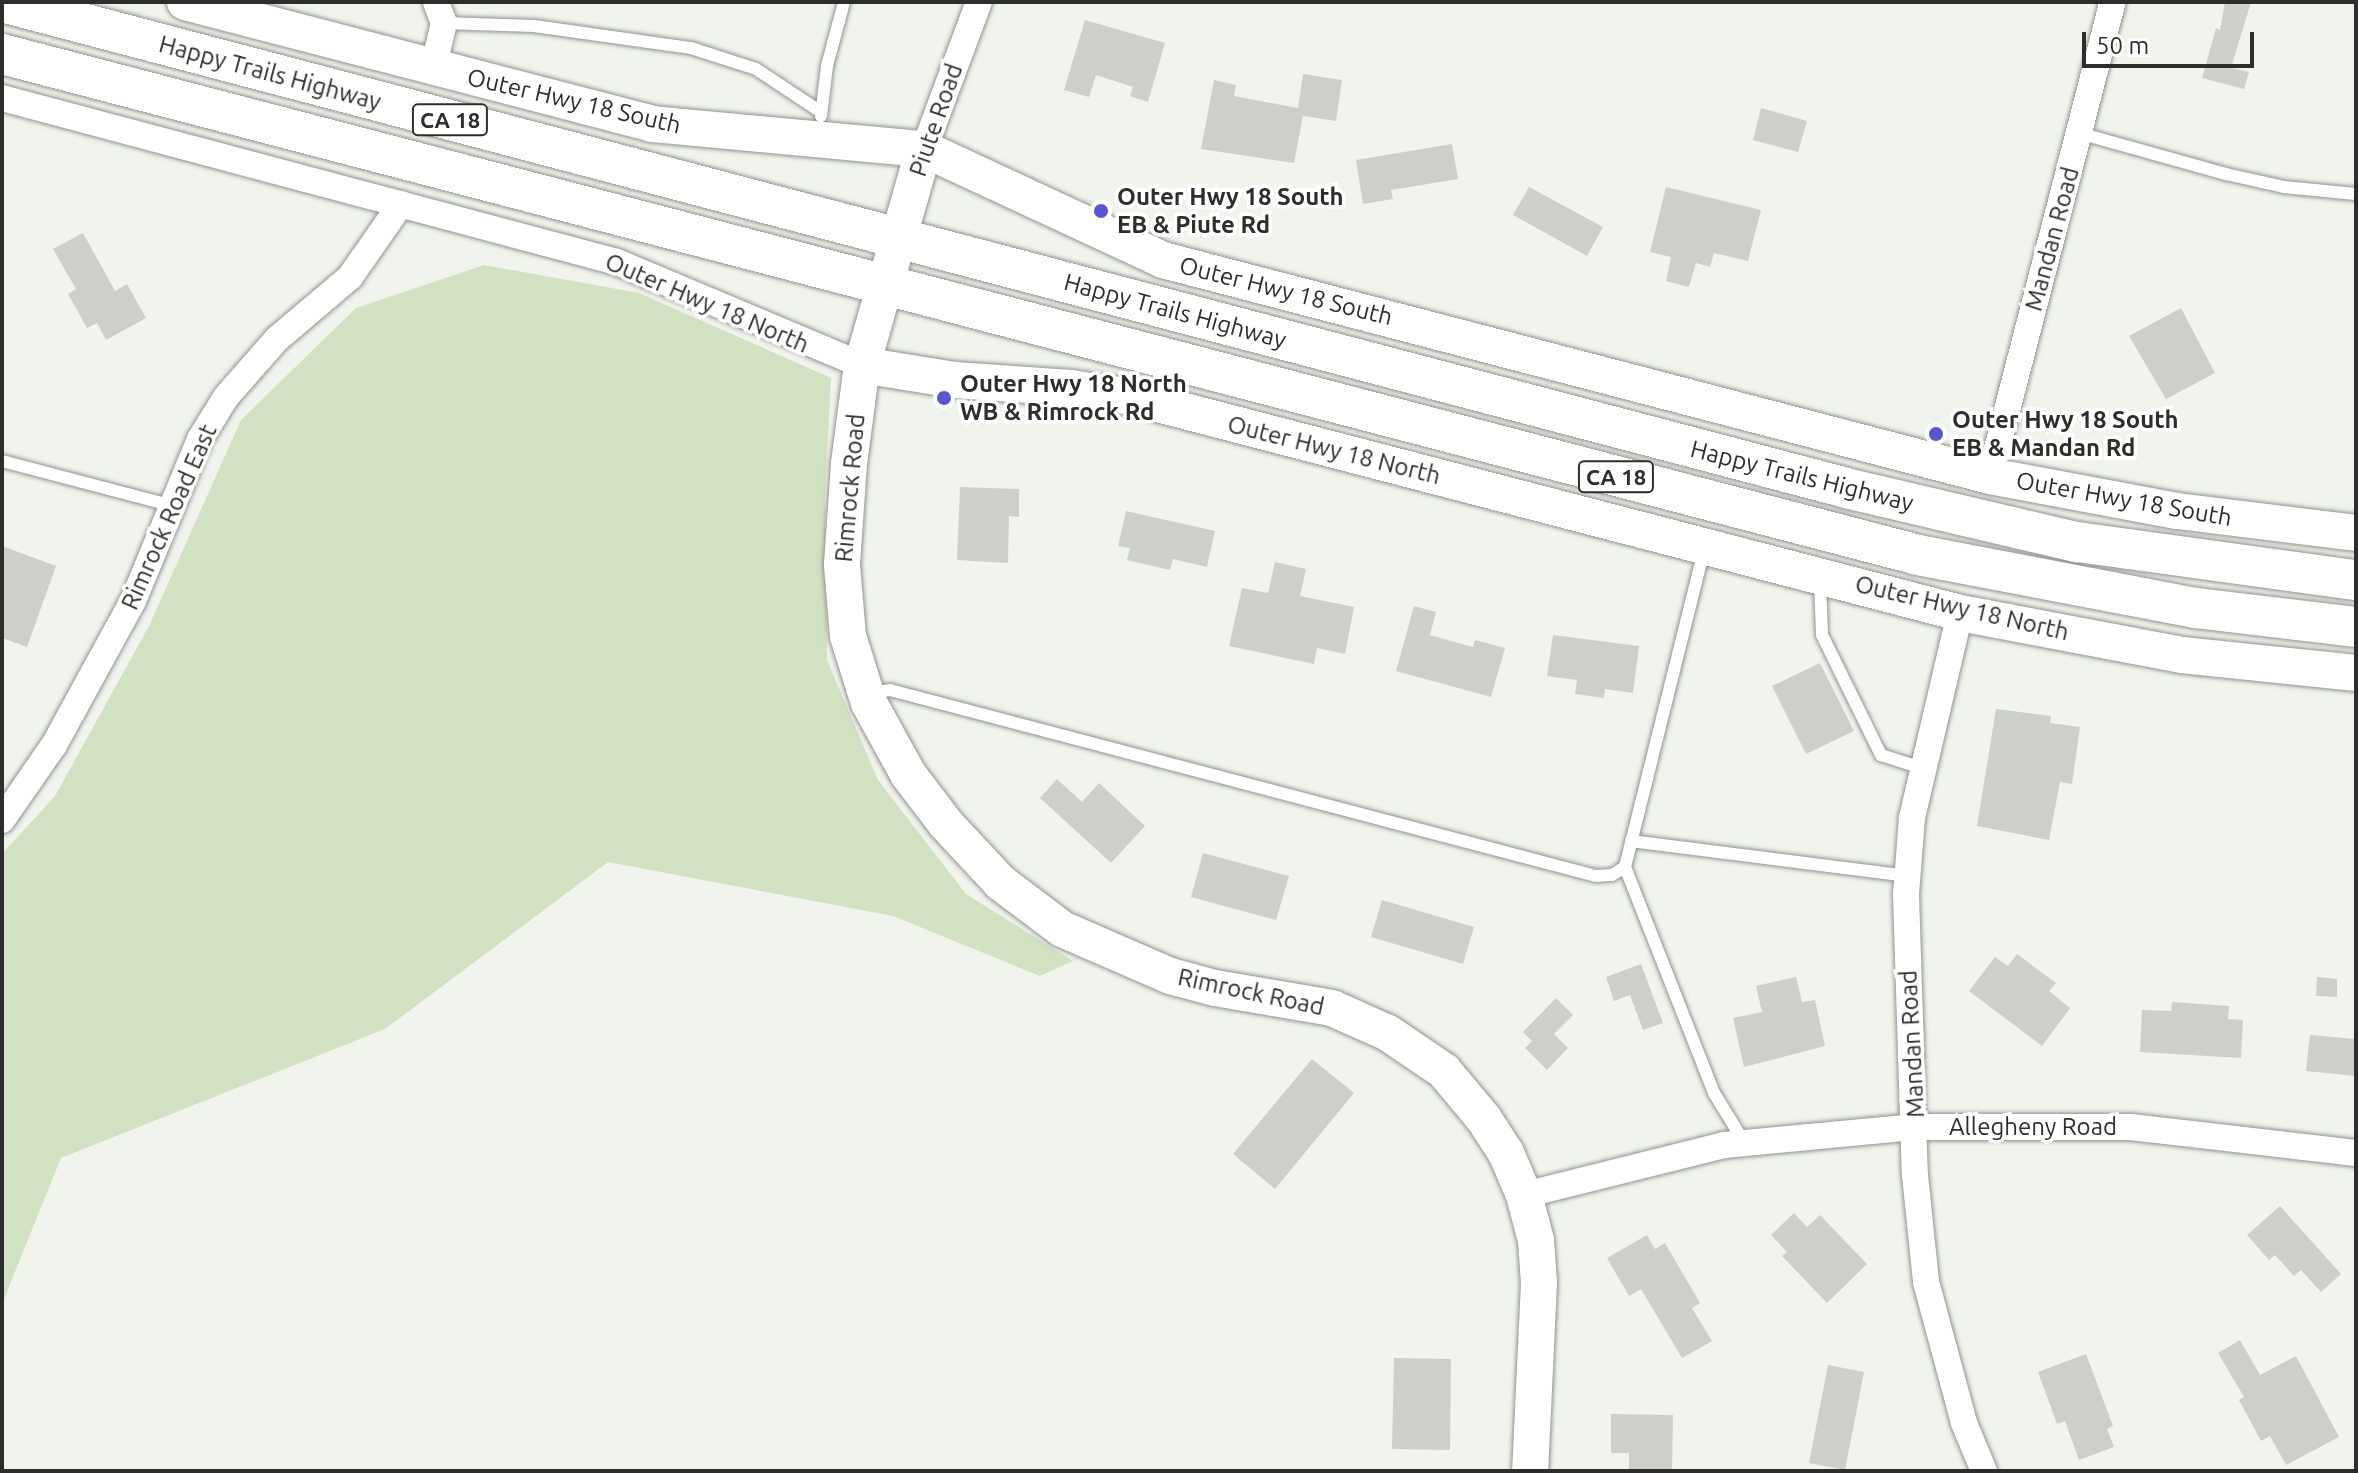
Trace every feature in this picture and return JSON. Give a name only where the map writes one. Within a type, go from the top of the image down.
[{"type":"main road","name":"Happy Trails Highway","points":[[2,2],[1892,499],[2077,542],[2356,580]]},
{"type":"main road","name":"Happy Trails Highway","points":[[2,54],[1918,555],[2196,608],[2356,627]]},
{"type":"street","name":"Outer Hwy 18 South","points":[[185,2],[652,124],[820,126],[924,149],[1163,260],[1990,476],[2177,511],[2356,533]]},
{"type":"street","name":"Piute Road","points":[[898,239],[924,149],[979,2]]},
{"type":"street","name":"Mandan Road","points":[[1990,476],[2113,2]]},
{"type":"street","points":[[433,69],[440,13]]},
{"type":"street","name":"Outer Hwy 18 North","points":[[2,98],[617,262],[862,365],[955,380],[1071,388],[1131,397],[1960,613],[2182,655],[2356,673]]},
{"type":"street","name":"Rimrock Road East","points":[[5,813],[54,745],[133,601],[200,439],[226,397],[277,339],[350,277],[401,204]]},
{"type":"street","name":"Rimrock Road","points":[[898,239],[862,365],[849,464],[842,565],[848,636],[866,693],[908,774],[946,824],[1013,892],[1062,929],[1170,976],[1215,988],[1332,1008],[1388,1033],[1444,1071],[1491,1130],[1524,1195],[1536,1240],[1539,1283],[1530,1471]]},
{"type":"street","name":"Mandan Road","points":[[1960,613],[1912,818],[1908,876],[1911,1058],[1916,1127],[1915,1175],[1926,1282],[1964,1423],[1984,1471]]},
{"type":"street","name":"Allegheny Road","points":[[1524,1195],[1724,1145],[1916,1127],[2131,1127],[2356,1153]]},
{"type":"lane","points":[[820,126],[827,66],[844,2]]},
{"type":"lane","points":[[440,13],[691,48],[756,69],[820,126]]},
{"type":"lane","points":[[2079,133],[2284,187],[2356,194]]},
{"type":"lane","points":[[2,461],[173,506]]},
{"type":"lane","points":[[1705,546],[1625,867],[1714,1093],[1746,1144]]},
{"type":"lane","points":[[1820,575],[1822,635],[1881,755],[1925,769]]},
{"type":"lane","points":[[866,693],[890,690],[1596,876],[1612,875],[1625,867]]},
{"type":"lane","points":[[1631,841],[1908,876]]},
{"type":"green space","points":[[484,265],[639,293],[831,378],[825,496],[827,660],[878,780],[966,894],[1073,961],[1040,976],[893,916],[608,862],[385,1029],[61,1158],[2,1304],[2,854],[55,796],[149,626],[241,420],[356,308]]},
{"type":"building","points":[[2225,2],[2251,2],[2231,68],[2249,72],[2244,89],[2202,78],[2216,28],[2220,30]]},
{"type":"building","points":[[1085,20],[1165,43],[1148,102],[1130,96],[1133,87],[1096,75],[1089,97],[1064,90]]},
{"type":"building","points":[[1303,74],[1342,80],[1336,121],[1303,116],[1294,163],[1201,149],[1214,80],[1236,85],[1234,96],[1298,108]]},
{"type":"building","points":[[1761,108],[1807,121],[1798,152],[1753,140]]},
{"type":"building","points":[[1452,144],[1458,179],[1391,190],[1393,199],[1363,204],[1356,160]]},
{"type":"building","points":[[1529,187],[1603,227],[1587,256],[1513,215]]},
{"type":"building","points":[[1666,187],[1761,210],[1748,261],[1714,253],[1710,267],[1696,263],[1689,287],[1666,281],[1671,257],[1650,252]]},
{"type":"building","points":[[83,233],[115,291],[127,284],[146,318],[106,340],[97,323],[87,328],[68,294],[76,289],[53,249]]},
{"type":"building","points":[[2181,308],[2215,373],[2166,399],[2129,336]]},
{"type":"building","points":[[960,487],[1019,489],[1019,517],[1009,516],[1008,563],[957,560]]},
{"type":"building","points":[[1126,511],[1215,531],[1207,567],[1173,559],[1170,570],[1127,560],[1130,548],[1118,546]]},
{"type":"building","points":[[2,546],[56,566],[27,647],[2,638]]},
{"type":"building","points":[[1275,562],[1306,569],[1300,596],[1354,607],[1345,654],[1317,648],[1314,664],[1229,646],[1242,588],[1268,593]]},
{"type":"building","points":[[1414,606],[1436,612],[1430,635],[1473,647],[1475,640],[1505,648],[1491,697],[1396,671]]},
{"type":"building","points":[[1553,635],[1639,646],[1633,693],[1605,689],[1604,698],[1575,694],[1577,680],[1547,676]]},
{"type":"building","points":[[1820,663],[1854,731],[1806,754],[1772,686]]},
{"type":"building","points":[[1996,709],[2051,716],[2050,723],[2080,727],[2072,784],[2060,782],[2049,840],[1977,826]]},
{"type":"building","points":[[1057,779],[1082,802],[1099,783],[1145,826],[1111,863],[1040,798]]},
{"type":"building","points":[[1203,853],[1289,876],[1276,920],[1191,897]]},
{"type":"building","points":[[1382,900],[1474,927],[1463,964],[1371,937]]},
{"type":"building","points":[[2017,954],[2056,983],[2049,991],[2070,1008],[2042,1046],[1969,991],[1995,957],[2008,966]]},
{"type":"building","points":[[1641,964],[1663,1023],[1643,1030],[1630,995],[1614,1001],[1606,977]]},
{"type":"building","points":[[1796,977],[1802,1002],[1815,1000],[1825,1046],[1744,1067],[1733,1018],[1762,1012],[1756,986]]},
{"type":"building","points":[[2317,977],[2337,979],[2337,997],[2316,996]]},
{"type":"building","points":[[1556,998],[1573,1015],[1554,1034],[1568,1048],[1547,1070],[1525,1048],[1532,1041],[1523,1032]]},
{"type":"building","points":[[2172,1002],[2229,1006],[2228,1019],[2243,1020],[2241,1058],[2140,1052],[2142,1010],[2171,1011]]},
{"type":"building","points":[[2310,1035],[2356,1039],[2356,1076],[2306,1071]]},
{"type":"building","points":[[1312,1059],[1354,1093],[1275,1189],[1233,1154]]},
{"type":"building","points":[[2280,1206],[2341,1274],[2321,1292],[2301,1270],[2294,1276],[2275,1255],[2269,1260],[2247,1235]]},
{"type":"building","points":[[1794,1213],[1807,1227],[1820,1215],[1867,1264],[1827,1303],[1782,1256],[1787,1252],[1771,1235]]},
{"type":"building","points":[[1647,1235],[1655,1249],[1665,1243],[1700,1303],[1692,1308],[1712,1341],[1682,1358],[1641,1289],[1629,1296],[1607,1258]]},
{"type":"building","points":[[2240,1340],[2260,1375],[2296,1356],[2339,1437],[2286,1465],[2270,1436],[2261,1441],[2239,1400],[2244,1397],[2218,1353]]},
{"type":"building","points":[[2086,1354],[2113,1426],[2107,1429],[2114,1447],[2079,1460],[2065,1421],[2057,1424],[2038,1372]]},
{"type":"building","points":[[1394,1358],[1451,1359],[1450,1450],[1392,1449]]},
{"type":"building","points":[[1828,1365],[1864,1372],[1845,1470],[1809,1463]]},
{"type":"building","points":[[1611,1414],[1673,1415],[1672,1471],[1629,1471],[1629,1453],[1611,1453]]},
{"type":"place","name":"Outer Hwy 18 South EB & Piute Rd","points":[[1101,211]]},
{"type":"place","name":"Outer Hwy 18 North WB & Rimrock Rd","points":[[944,398]]},
{"type":"place","name":"Outer Hwy 18 South EB & Mandan Rd","points":[[1936,434]]}]
